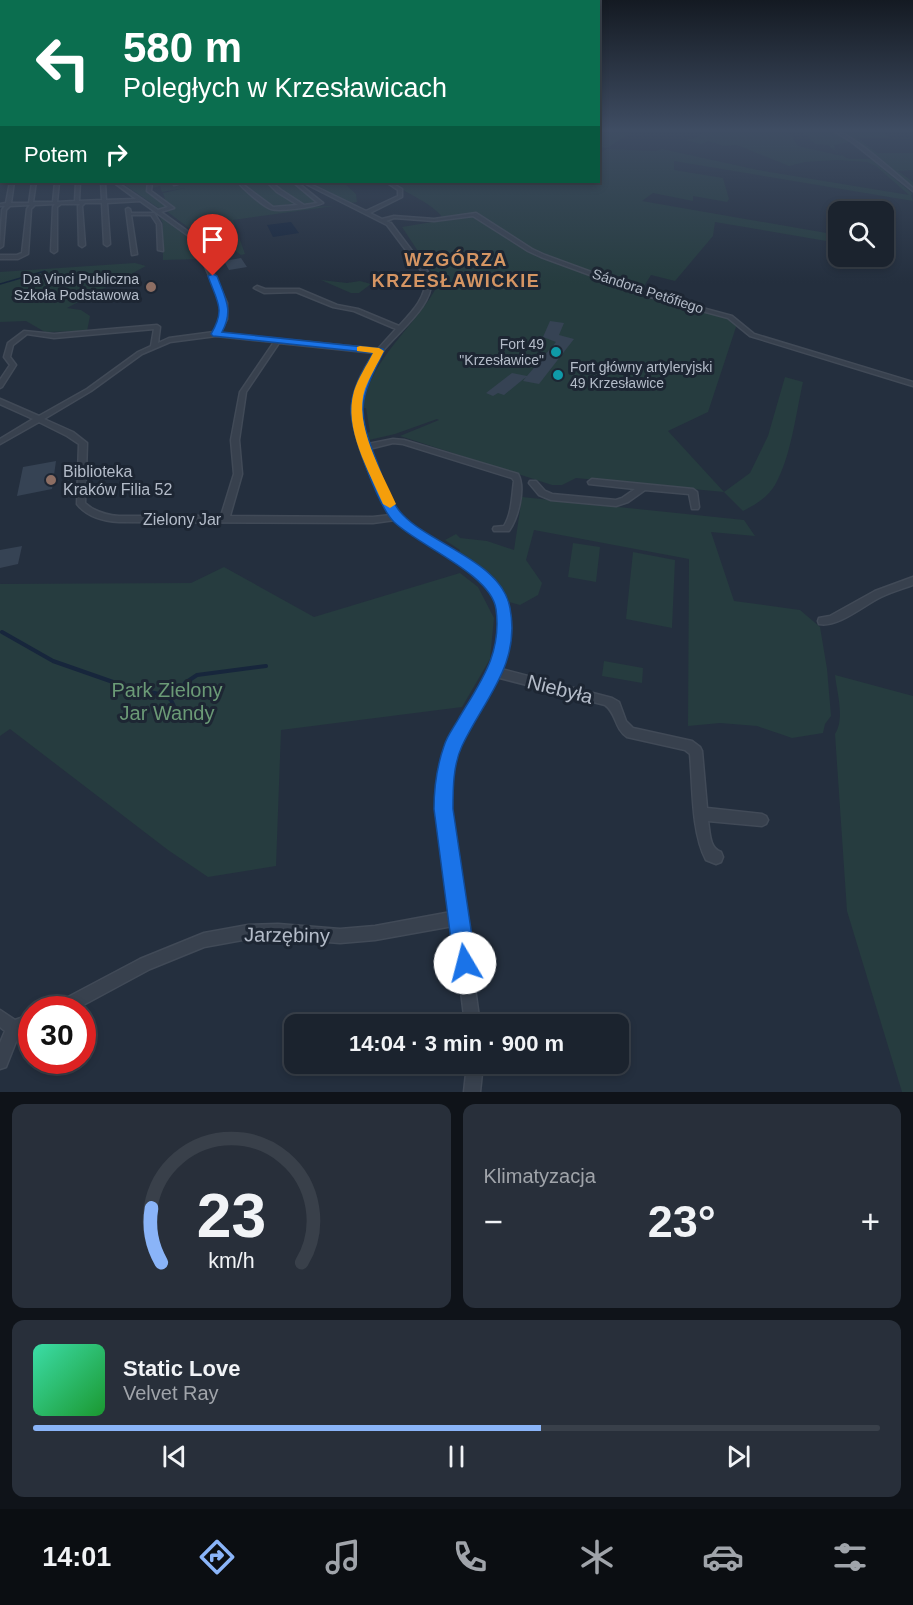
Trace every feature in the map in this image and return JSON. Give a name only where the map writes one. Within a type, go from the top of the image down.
[{"type":"street","points":[[0,245],[4,210],[8,205],[12,183]]},
{"type":"street","points":[[0,257],[18,257],[25,254],[34,183]]},
{"type":"street","points":[[54,251],[55,207],[58,203],[57,183]]},
{"type":"street","points":[[78,183],[82,245]]},
{"type":"street","points":[[103,183],[107,244]]},
{"type":"street","points":[[116,183],[191,233],[196,240],[224,303],[224,320],[216,334]]},
{"type":"street","points":[[150,183],[149,191],[172,208],[159,212]]},
{"type":"street","points":[[241,183],[272,208],[321,203],[296,183]]},
{"type":"street","points":[[270,183],[297,204],[303,206]]},
{"type":"street","points":[[306,183],[383,220],[393,228],[430,280],[425,298],[379,351],[364,380],[357,400],[357,417],[379,484],[396,517],[418,534],[472,567],[497,593],[505,613],[503,649],[495,672],[457,736],[445,774],[444,809],[472,1014]]},
{"type":"street","points":[[369,212],[400,197],[400,190],[390,183]]},
{"type":"street","points":[[0,206],[141,200]]},
{"type":"street","points":[[127,202],[134,254]]},
{"type":"street","points":[[291,207],[297,204]]},
{"type":"street","points":[[129,214],[152,214],[159,224],[161,250]]},
{"type":"street","name":"Sándora Petőfiego","points":[[383,220],[394,217],[434,220],[474,214],[530,250],[631,288],[730,316],[743,330],[752,335],[913,384]]},
{"type":"street","points":[[257,288],[274,292],[297,290],[335,306],[356,310],[399,328]]},
{"type":"street","points":[[0,386],[13,365],[7,357],[10,344],[26,332],[41,336],[75,335],[157,327],[154,346]]},
{"type":"street","points":[[0,442],[40,420],[154,346],[187,337],[216,334],[379,351]]},
{"type":"street","points":[[225,519],[238,474],[235,440],[243,392],[278,340]]},
{"type":"street","points":[[0,401],[40,420]]},
{"type":"street","name":"Zielony Jar","points":[[40,420],[70,434],[82,443],[84,454],[81,504],[85,509],[110,518],[373,520],[396,517]]},
{"type":"street","points":[[365,447],[393,441],[404,442],[515,476],[518,481],[511,522],[506,529],[497,529]]},
{"type":"street","points":[[592,482],[693,492],[695,507]]},
{"type":"street","points":[[533,483],[545,494],[551,496],[616,504],[643,487]]},
{"type":"street","points":[[822,621],[836,619],[878,594],[913,581]]},
{"type":"street","name":"Niebyła","points":[[495,672],[608,701],[615,706],[619,722],[624,729],[632,733],[688,745],[696,751],[706,846],[711,855],[716,857]]},
{"type":"street","points":[[702,814],[762,820]]},
{"type":"street","name":"Jarzębiny","points":[[84,996],[144,964],[204,940],[248,932],[278,931],[340,936],[375,933],[458,918]]},
{"type":"street","points":[[0,1018],[14,1028]]},
{"type":"street","points":[[0,1061],[14,1028],[18,1026]]},
{"type":"street","points":[[472,1092],[474,1074]]},
{"type":"green space","points":[[724,181],[729,199],[727,202],[693,196],[693,201],[653,193],[642,201],[828,233],[828,241],[715,222],[713,236],[675,281],[651,275],[641,291],[536,251],[475,213],[443,218],[425,203],[393,183]]},
{"type":"green space","points":[[793,181],[824,181],[909,195],[893,181],[897,181],[913,194],[911,195],[913,201]]},
{"type":"green space","points":[[905,181],[913,182],[913,188]]},
{"type":"green space","points":[[125,183],[149,183],[147,192],[167,207],[160,209],[125,185],[127,185]]},
{"type":"green space","points":[[153,183],[174,183],[175,185],[178,183],[239,183],[242,188],[271,208],[334,206],[233,220],[245,254],[241,255],[227,245],[205,248],[197,234],[165,210],[173,208],[163,200],[165,199],[163,193],[185,188],[162,192],[160,186],[153,188]]},
{"type":"green space","points":[[243,183],[268,183],[294,204],[272,206]]},
{"type":"green space","points":[[272,183],[294,183],[319,203],[301,204]]},
{"type":"green space","points":[[310,183],[344,183],[356,194],[357,202],[351,203]]},
{"type":"green space","points":[[474,215],[534,254],[645,295],[738,321],[708,412],[668,431],[724,492],[576,478],[562,485],[552,485],[400,436],[439,420],[437,419],[395,434],[369,440],[366,433],[370,432],[366,408],[363,408],[367,390],[384,358],[439,283],[402,227]]},
{"type":"green space","points":[[160,217],[186,233],[195,249],[192,254],[198,255],[198,259],[163,260],[163,224]]},
{"type":"green space","points":[[135,263],[146,266],[67,308],[81,310],[90,316],[87,331],[45,332],[26,321],[0,322],[0,272]]},
{"type":"green space","points":[[321,280],[347,283],[360,281],[371,284],[359,293],[351,293]]},
{"type":"green space","points":[[785,377],[803,382],[789,448],[775,485],[761,500],[743,511],[724,492],[750,473],[768,436]]},
{"type":"green space","points":[[522,497],[744,520],[755,536],[711,532],[734,601],[800,610],[820,627],[831,716],[825,724],[823,733],[792,738],[757,726],[720,723],[688,726],[689,559],[534,530],[526,560],[542,583],[538,595],[520,605],[505,601],[491,578],[458,555],[460,550],[445,540],[456,534],[460,538],[487,541],[514,550]]},
{"type":"green space","points":[[573,543],[600,547],[596,582],[568,577]]},
{"type":"green space","points":[[633,552],[675,560],[672,628],[626,619]]},
{"type":"green space","name":"Park Zielony Jar Wandy","points":[[224,567],[314,617],[460,573],[478,587],[494,618],[490,659],[462,707],[281,730],[276,866],[208,877],[168,850],[10,729],[0,736],[0,584],[191,583]]},
{"type":"green space","points":[[604,661],[643,668],[642,683],[602,676]]},
{"type":"green space","points":[[835,675],[913,696],[913,1092],[902,1092],[847,911],[835,734],[840,721],[840,713]]},
{"type":"water","points":[[291,222],[299,233],[273,237],[267,225]]},
{"type":"building","points":[[241,258],[247,267],[229,270],[224,261]]},
{"type":"building","name":"Fort 49 \"Krzesławice\"","points":[[550,321],[564,323],[559,335],[574,339],[539,384],[523,381],[526,377],[504,395],[498,393],[493,396],[486,393],[512,373],[527,376],[556,342],[543,337]]},
{"type":"building","points":[[56,461],[52,489],[17,496],[23,467]]},
{"type":"building","points":[[22,546],[18,564],[0,568],[0,550]]},
{"type":"waterway","points":[[0,284],[45,271]]},
{"type":"waterway","points":[[2,632],[53,661],[133,689],[165,695]]},
{"type":"waterway","points":[[185,683],[197,675],[266,666]]},
{"type":"waterway","points":[[165,695],[180,686]]},
{"type":"waterway","points":[[165,695],[171,700],[181,721]]},
{"type":"slow traffic","points":[[360,349],[379,351],[366,374],[356,409],[363,442],[379,484],[390,504]]},
{"type":"place","name":"Da Vinci Publiczna Szkoła Podstawowa","points":[[151,287]]},
{"type":"place","name":"Fort 49 \"Krzesławice\"","points":[[556,352]]},
{"type":"place","name":"Fort główny artyleryjski 49 Krzesławice","points":[[558,375]]},
{"type":"place","name":"Biblioteka Kraków Filia 52","points":[[51,480]]},
{"type":"district","name":"WZGÓRZA KRZESŁAWICKIE","points":[[456,270]]},
{"type":"route","points":[[213,276],[225,310],[224,320],[216,334],[379,351],[366,374],[356,409],[361,438],[379,484],[396,517],[418,534],[472,567],[497,593],[503,606],[505,633],[503,649],[495,672],[457,736],[449,756],[443,787],[465,963]]}]
